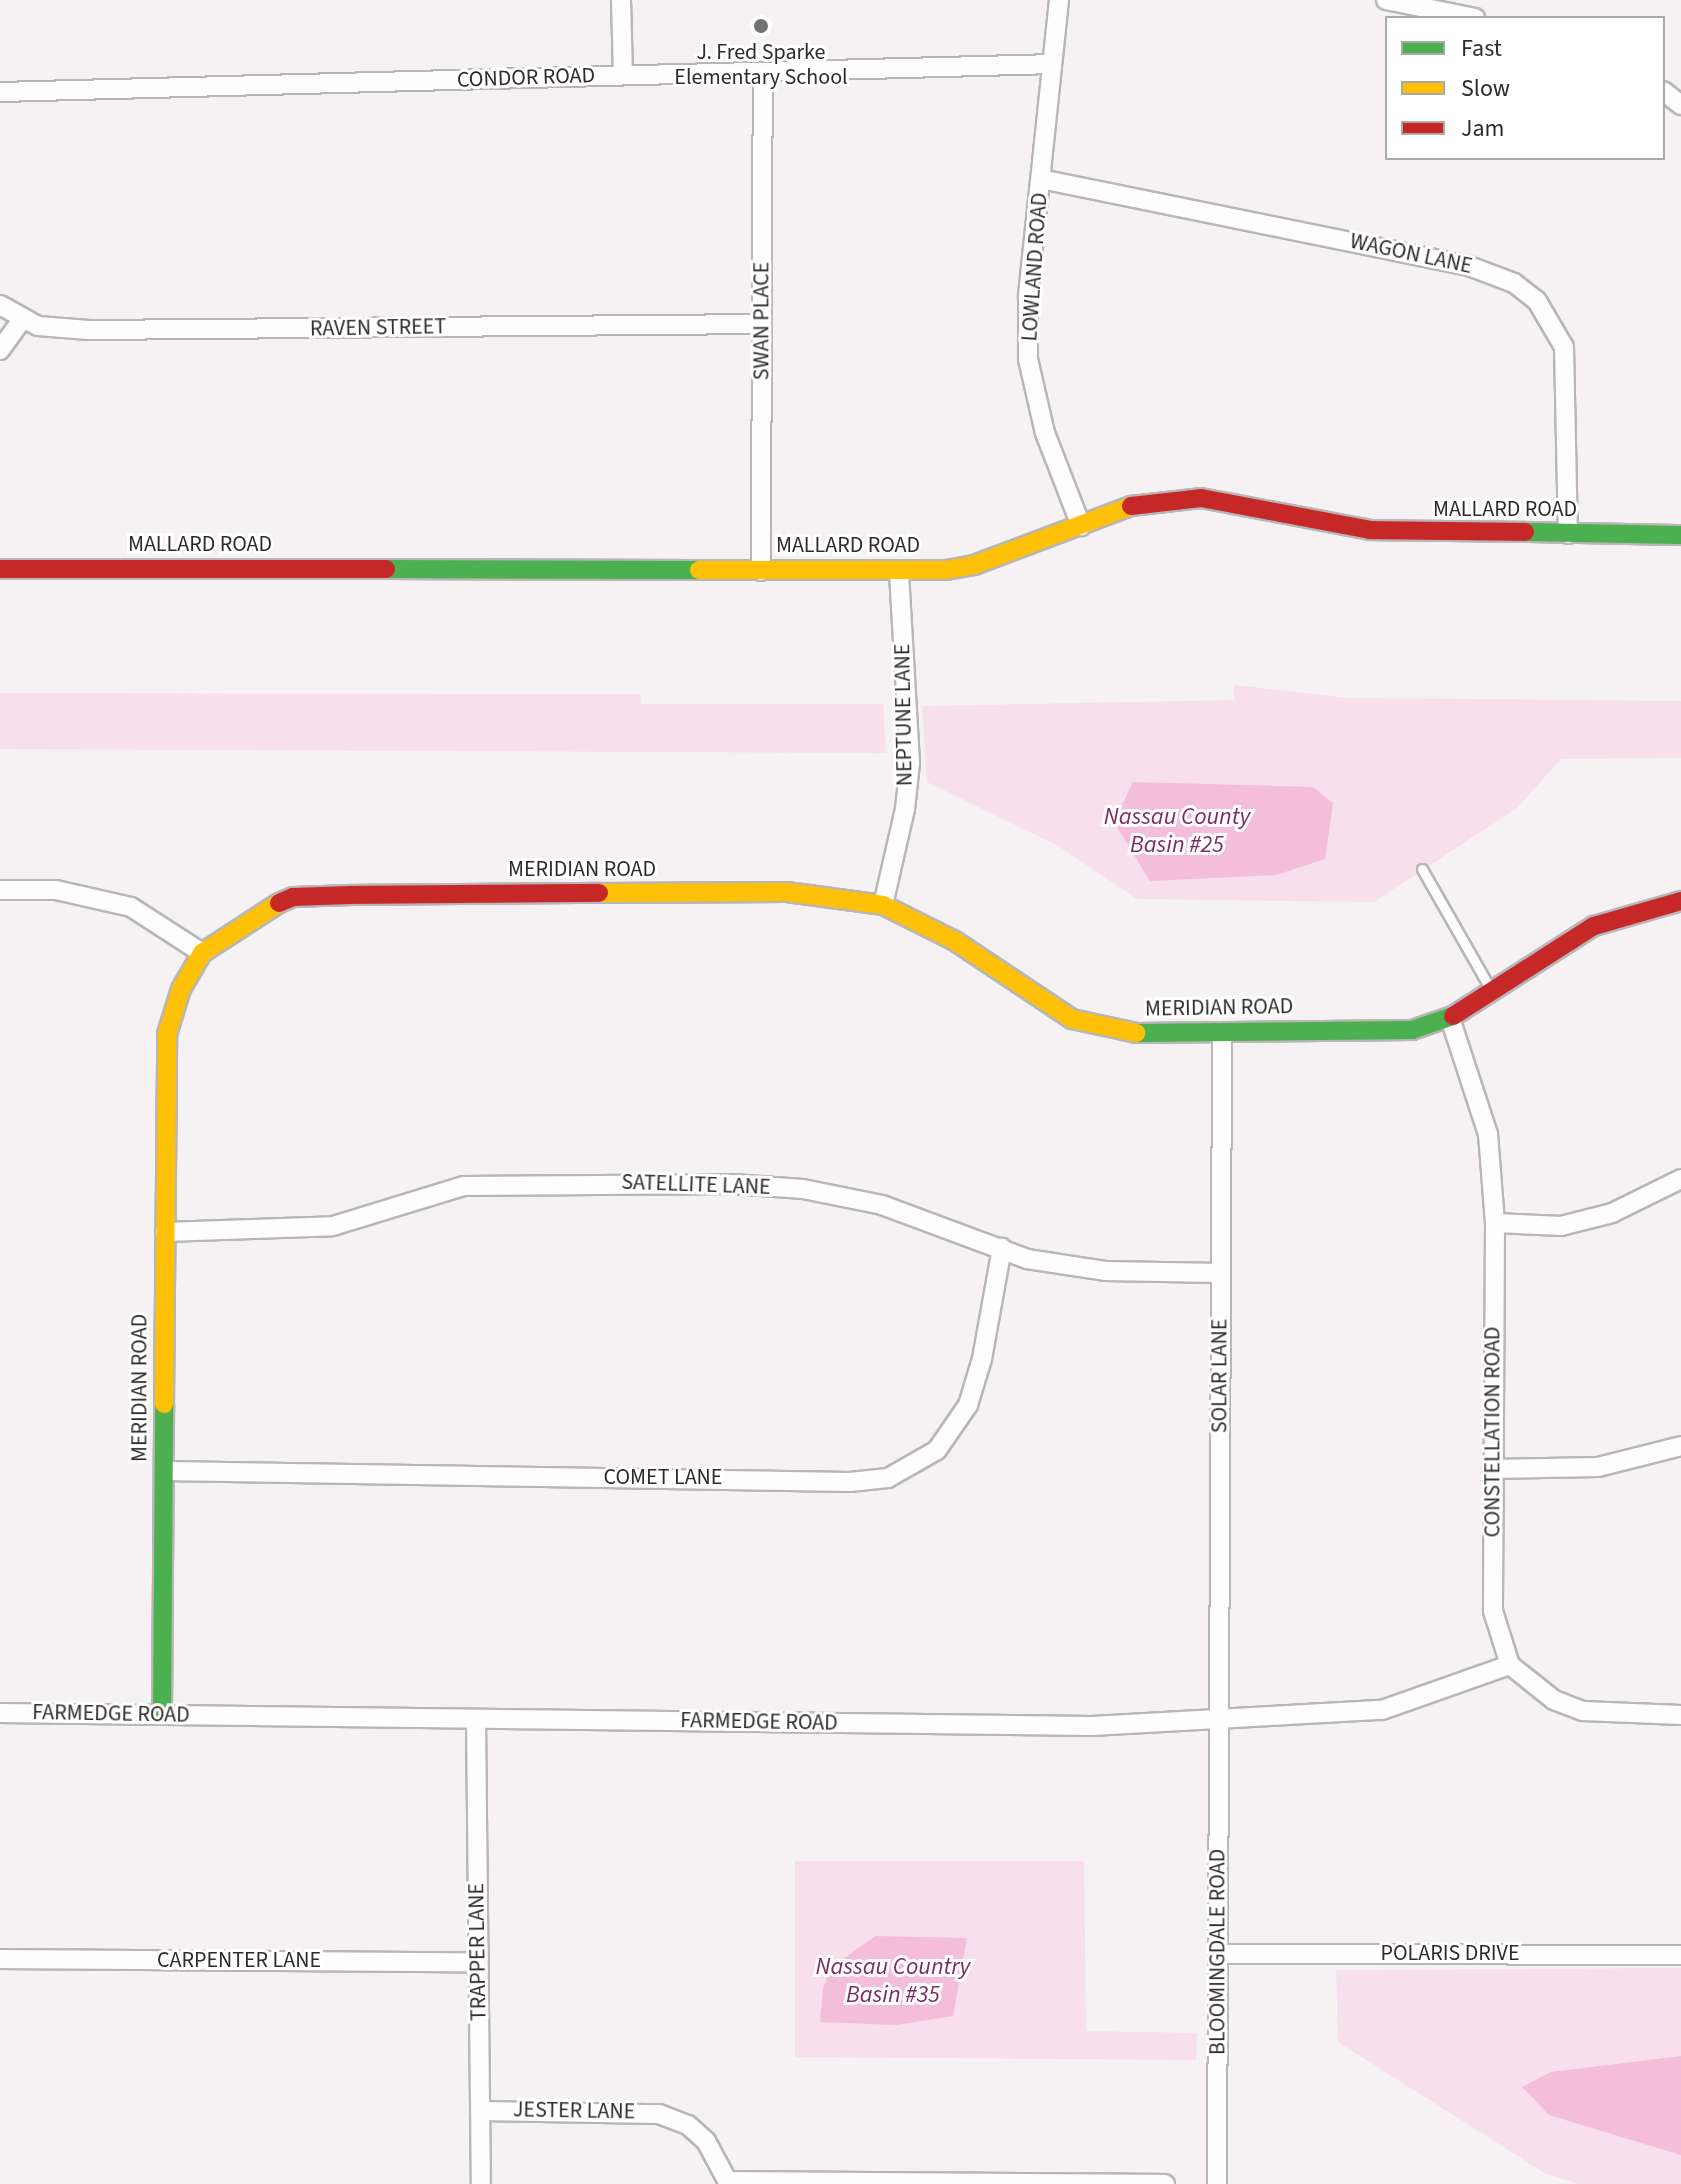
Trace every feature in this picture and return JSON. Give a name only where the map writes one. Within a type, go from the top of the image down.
[{"type":"street","points":[[621,0],[623,75]]},
{"type":"street","name":"LOWLAND ROAD","points":[[1059,0],[1028,297],[1028,359],[1045,433],[1081,526]]},
{"type":"street","points":[[1386,0],[1465,16]]},
{"type":"street","name":"CONDOR ROAD","points":[[0,92],[1052,64]]},
{"type":"street","name":"SWAN PLACE","points":[[761,571],[763,72]]},
{"type":"street","points":[[1665,93],[1681,105]]},
{"type":"street","name":"WAGON LANE","points":[[1041,179],[1469,266],[1514,283],[1537,301],[1564,347],[1568,534]]},
{"type":"street","name":"RAVEN STREET","points":[[0,305],[22,320],[56,329],[89,330],[762,324]]},
{"type":"street","points":[[0,350],[22,320]]},
{"type":"street","name":"MALLARD ROAD","points":[[0,569],[899,570],[974,565],[1132,506],[1201,498],[1370,530],[1681,535]]},
{"type":"street","name":"NEPTUNE LANE","points":[[883,905],[910,763],[899,570]]},
{"type":"street","points":[[0,890],[56,890],[131,907],[202,953]]},
{"type":"street","name":"MERIDIAN ROAD","points":[[162,1714],[167,1034],[181,989],[202,953],[258,912],[293,897],[787,892],[883,905],[955,941],[1072,1019],[1121,1033],[1412,1030],[1450,1018],[1594,926],[1681,901]]},
{"type":"street","name":"CONSTELLATION ROAD","points":[[1450,1018],[1488,1134],[1495,1223],[1493,1611],[1510,1665]]},
{"type":"street","name":"SOLAR LANE","points":[[1219,1720],[1222,1032]]},
{"type":"street","points":[[1495,1223],[1561,1226],[1612,1213],[1681,1179]]},
{"type":"street","name":"SATELLITE LANE","points":[[165,1232],[333,1226],[464,1186],[733,1184],[803,1189],[882,1205],[1027,1259],[1105,1271],[1221,1273]]},
{"type":"street","name":"COMET LANE","points":[[164,1471],[850,1482],[888,1478],[937,1450],[968,1405],[982,1359],[1002,1248]]},
{"type":"street","points":[[1492,1469],[1598,1467],[1681,1446]]},
{"type":"street","points":[[1510,1665],[1554,1700],[1583,1711],[1681,1715]]},
{"type":"street","name":"FARMEDGE ROAD","points":[[0,1713],[1092,1726],[1382,1710],[1510,1665]]},
{"type":"street","name":"TRAPPER LANE","points":[[476,1719],[481,2184]]},
{"type":"street","name":"BLOOMINGDALE ROAD","points":[[1217,2184],[1219,1720]]},
{"type":"street","name":"POLARIS DRIVE","points":[[1218,1954],[1681,1955]]},
{"type":"street","name":"CARPENTER LANE","points":[[0,1959],[478,1962]]},
{"type":"street","name":"JESTER LANE","points":[[480,2111],[659,2114],[688,2125],[706,2141],[729,2183]]},
{"type":"street","points":[[729,2183],[1165,2184]]},
{"type":"lane","points":[[1422,869],[1492,991]]},
{"type":"shaded area","points":[[1234,685],[1348,698],[1681,701],[1681,758],[1561,759],[1517,808],[1374,902],[1137,899],[1058,846],[927,782],[922,706],[1234,700]]},
{"type":"shaded area","points":[[0,693],[640,694],[641,704],[883,704],[886,753],[0,749]]},
{"type":"shaded area","name":"Nassau Country Basin #35","points":[[795,1861],[1084,1861],[1086,2031],[1197,2033],[1196,2060],[795,2057]]},
{"type":"shaded area","points":[[1681,1968],[1681,2184],[1580,2184],[1546,2174],[1338,2042],[1336,1970]]},
{"type":"water","name":"Nassau County Basin #25","points":[[1133,782],[1313,787],[1333,803],[1325,859],[1276,875],[1150,881],[1114,822]]},
{"type":"water","name":"Nassau Country Basin #35","points":[[875,1936],[967,1938],[953,2016],[896,2025],[820,2022],[823,1988],[832,1967]]},
{"type":"water","points":[[1681,2056],[1681,2155],[1549,2115],[1522,2087],[1551,2072]]},
{"type":"traffic: fast","points":[[1525,532],[1681,535]]},
{"type":"traffic: fast","points":[[386,569],[699,570]]},
{"type":"traffic: fast","points":[[1137,1033],[1412,1030],[1453,1016]]},
{"type":"traffic: fast","points":[[162,1714],[164,1404]]},
{"type":"traffic: slow","points":[[699,570],[946,570],[974,565],[1131,506]]},
{"type":"traffic: slow","points":[[599,893],[787,892],[883,905],[955,941],[1072,1019],[1137,1033]]},
{"type":"traffic: slow","points":[[164,1404],[167,1034],[181,989],[202,953],[279,903]]},
{"type":"traffic: jam","points":[[1131,506],[1201,498],[1370,530],[1525,532]]},
{"type":"traffic: jam","points":[[0,569],[386,569]]},
{"type":"traffic: jam","points":[[279,903],[293,897],[351,895],[599,893]]},
{"type":"traffic: jam","points":[[1453,1016],[1594,926],[1681,901]]},
{"type":"place","name":"J. Fred Sparke Elementary School","points":[[761,26]]}]
